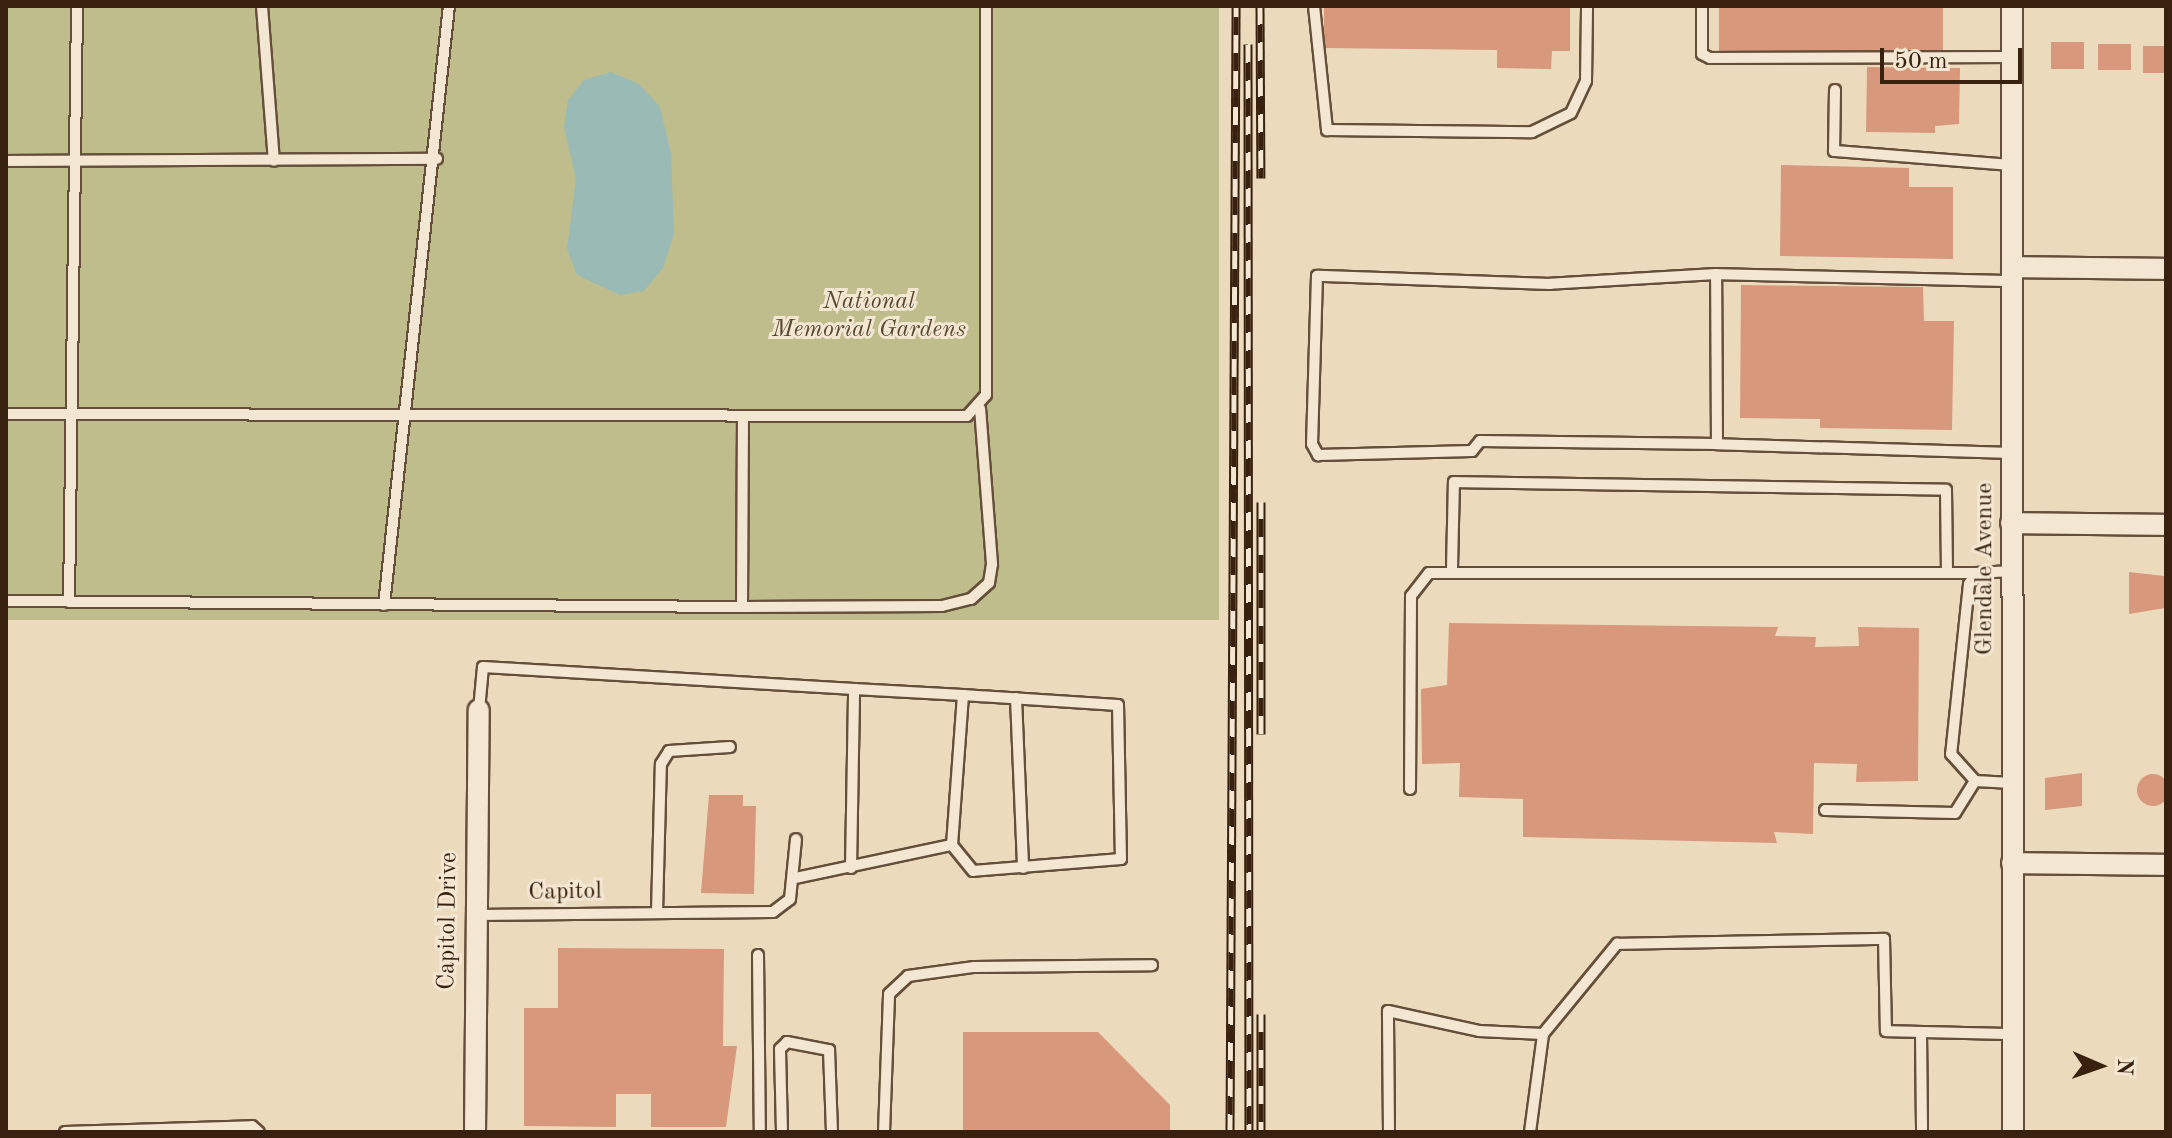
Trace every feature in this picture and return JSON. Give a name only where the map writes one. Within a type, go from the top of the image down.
[{"type":"street","name":"Glendale Avenue","points":[[2012,6],[2013,1132]]},
{"type":"street","points":[[2012,274],[2166,269]]},
{"type":"street","points":[[2011,523],[2166,525]]},
{"type":"street","name":"Capitol Drive","points":[[475,1132],[474,915],[479,710]]},
{"type":"street","points":[[2012,863],[2166,865]]},
{"type":"lane","points":[[69,602],[77,6]]},
{"type":"lane","points":[[262,6],[274,161]]},
{"type":"lane","points":[[384,605],[403,417],[437,159],[449,6]]},
{"type":"lane","points":[[6,601],[742,607],[942,606],[971,599],[989,583],[992,564],[980,408],[986,6]]},
{"type":"lane","points":[[1314,6],[1327,130],[1532,132],[1571,113],[1586,81],[1587,6]]},
{"type":"lane","points":[[1702,6],[1702,54],[1710,58],[2011,57]]},
{"type":"lane","points":[[1835,90],[1834,151],[2012,165]]},
{"type":"lane","points":[[6,161],[437,159]]},
{"type":"lane","points":[[2012,274],[1716,274],[1477,282],[1317,276],[1312,444],[1318,455],[1472,451],[1480,441],[2012,453]]},
{"type":"lane","points":[[1716,274],[1717,444]]},
{"type":"lane","points":[[6,414],[967,416],[980,408]]},
{"type":"lane","points":[[742,607],[743,416]]},
{"type":"lane","points":[[1452,568],[1454,482],[1946,490],[1947,573]]},
{"type":"lane","points":[[1410,789],[1411,596],[1429,573],[1452,568],[2012,571]]},
{"type":"lane","points":[[1976,573],[1951,754],[1975,781],[2012,783]]},
{"type":"lane","points":[[479,710],[483,667],[1016,698],[1118,705],[1121,859],[973,871],[952,845],[963,695]]},
{"type":"lane","points":[[851,868],[854,689]]},
{"type":"lane","points":[[1016,698],[1023,868]]},
{"type":"lane","points":[[657,912],[661,764],[669,751],[730,747]]},
{"type":"lane","points":[[1825,810],[1955,813],[1975,781]]},
{"type":"lane","points":[[796,839],[795,878],[952,845]]},
{"type":"lane","name":"Capitol","points":[[474,915],[773,912],[790,899],[795,878]]},
{"type":"lane","points":[[1530,1132],[1543,1034],[1617,944],[1884,939],[1886,1031],[2013,1034]]},
{"type":"lane","points":[[758,955],[760,1132]]},
{"type":"lane","points":[[884,1132],[889,994],[908,976],[974,967],[1152,965]]},
{"type":"lane","points":[[1389,1132],[1388,1011],[1479,1031],[1543,1034]]},
{"type":"lane","points":[[1921,1032],[1922,1132]]},
{"type":"lane","points":[[782,1132],[780,1049],[787,1042],[829,1050],[832,1132]]},
{"type":"lane","points":[[65,1132],[237,1126],[259,1132]]},
{"type":"green space","name":"National Memorial Gardens","points":[[6,6],[1219,6],[1219,620],[6,620]]},
{"type":"water","points":[[611,72],[639,84],[660,107],[671,154],[674,234],[663,268],[644,291],[620,295],[577,275],[567,249],[576,179],[564,127],[568,100],[584,80]]},
{"type":"building","points":[[1324,6],[1570,6],[1570,51],[1552,51],[1551,69],[1497,68],[1497,50],[1324,48]]},
{"type":"building","points":[[1719,6],[1943,6],[1943,51],[1719,51]]},
{"type":"building","points":[[2051,42],[2084,42],[2084,69],[2051,69]]},
{"type":"building","points":[[2098,44],[2131,44],[2131,70],[2098,70]]},
{"type":"building","points":[[2143,46],[2166,46],[2166,73],[2143,73]]},
{"type":"building","points":[[1867,67],[1960,68],[1959,124],[1935,126],[1935,133],[1866,132]]},
{"type":"building","points":[[1781,165],[1909,168],[1909,187],[1953,187],[1953,259],[1780,256]]},
{"type":"building","points":[[1741,285],[1923,287],[1924,321],[1954,321],[1952,430],[1820,428],[1820,419],[1740,418]]},
{"type":"building","points":[[2129,572],[2164,576],[2165,608],[2129,614]]},
{"type":"building","points":[[1449,623],[1778,627],[1775,636],[1816,637],[1815,647],[1859,646],[1858,627],[1919,628],[1918,781],[1856,782],[1857,764],[1814,763],[1813,834],[1774,832],[1777,843],[1523,837],[1523,799],[1459,797],[1460,763],[1422,764],[1421,689],[1447,685]]},
{"type":"building","points":[[2082,773],[2082,806],[2045,810],[2045,778]]},
{"type":"building","points":[[2153,774],[2164,779],[2169,790],[2164,801],[2153,806],[2142,801],[2137,790],[2142,779]]},
{"type":"building","points":[[709,795],[743,795],[743,806],[756,806],[754,894],[701,893]]},
{"type":"building","points":[[558,948],[724,949],[723,1046],[737,1046],[726,1127],[651,1127],[651,1094],[616,1094],[616,1127],[524,1126],[524,1008],[558,1008]]},
{"type":"building","points":[[963,1032],[1098,1032],[1170,1105],[1170,1132],[963,1132]]},
{"type":"railway","points":[[1230,1132],[1236,6]]},
{"type":"railway","points":[[1260,6],[1261,178]]},
{"type":"railway","points":[[1248,44],[1249,1132]]},
{"type":"railway","points":[[1261,502],[1261,734]]},
{"type":"railway","points":[[1261,1014],[1261,1132]]}]
